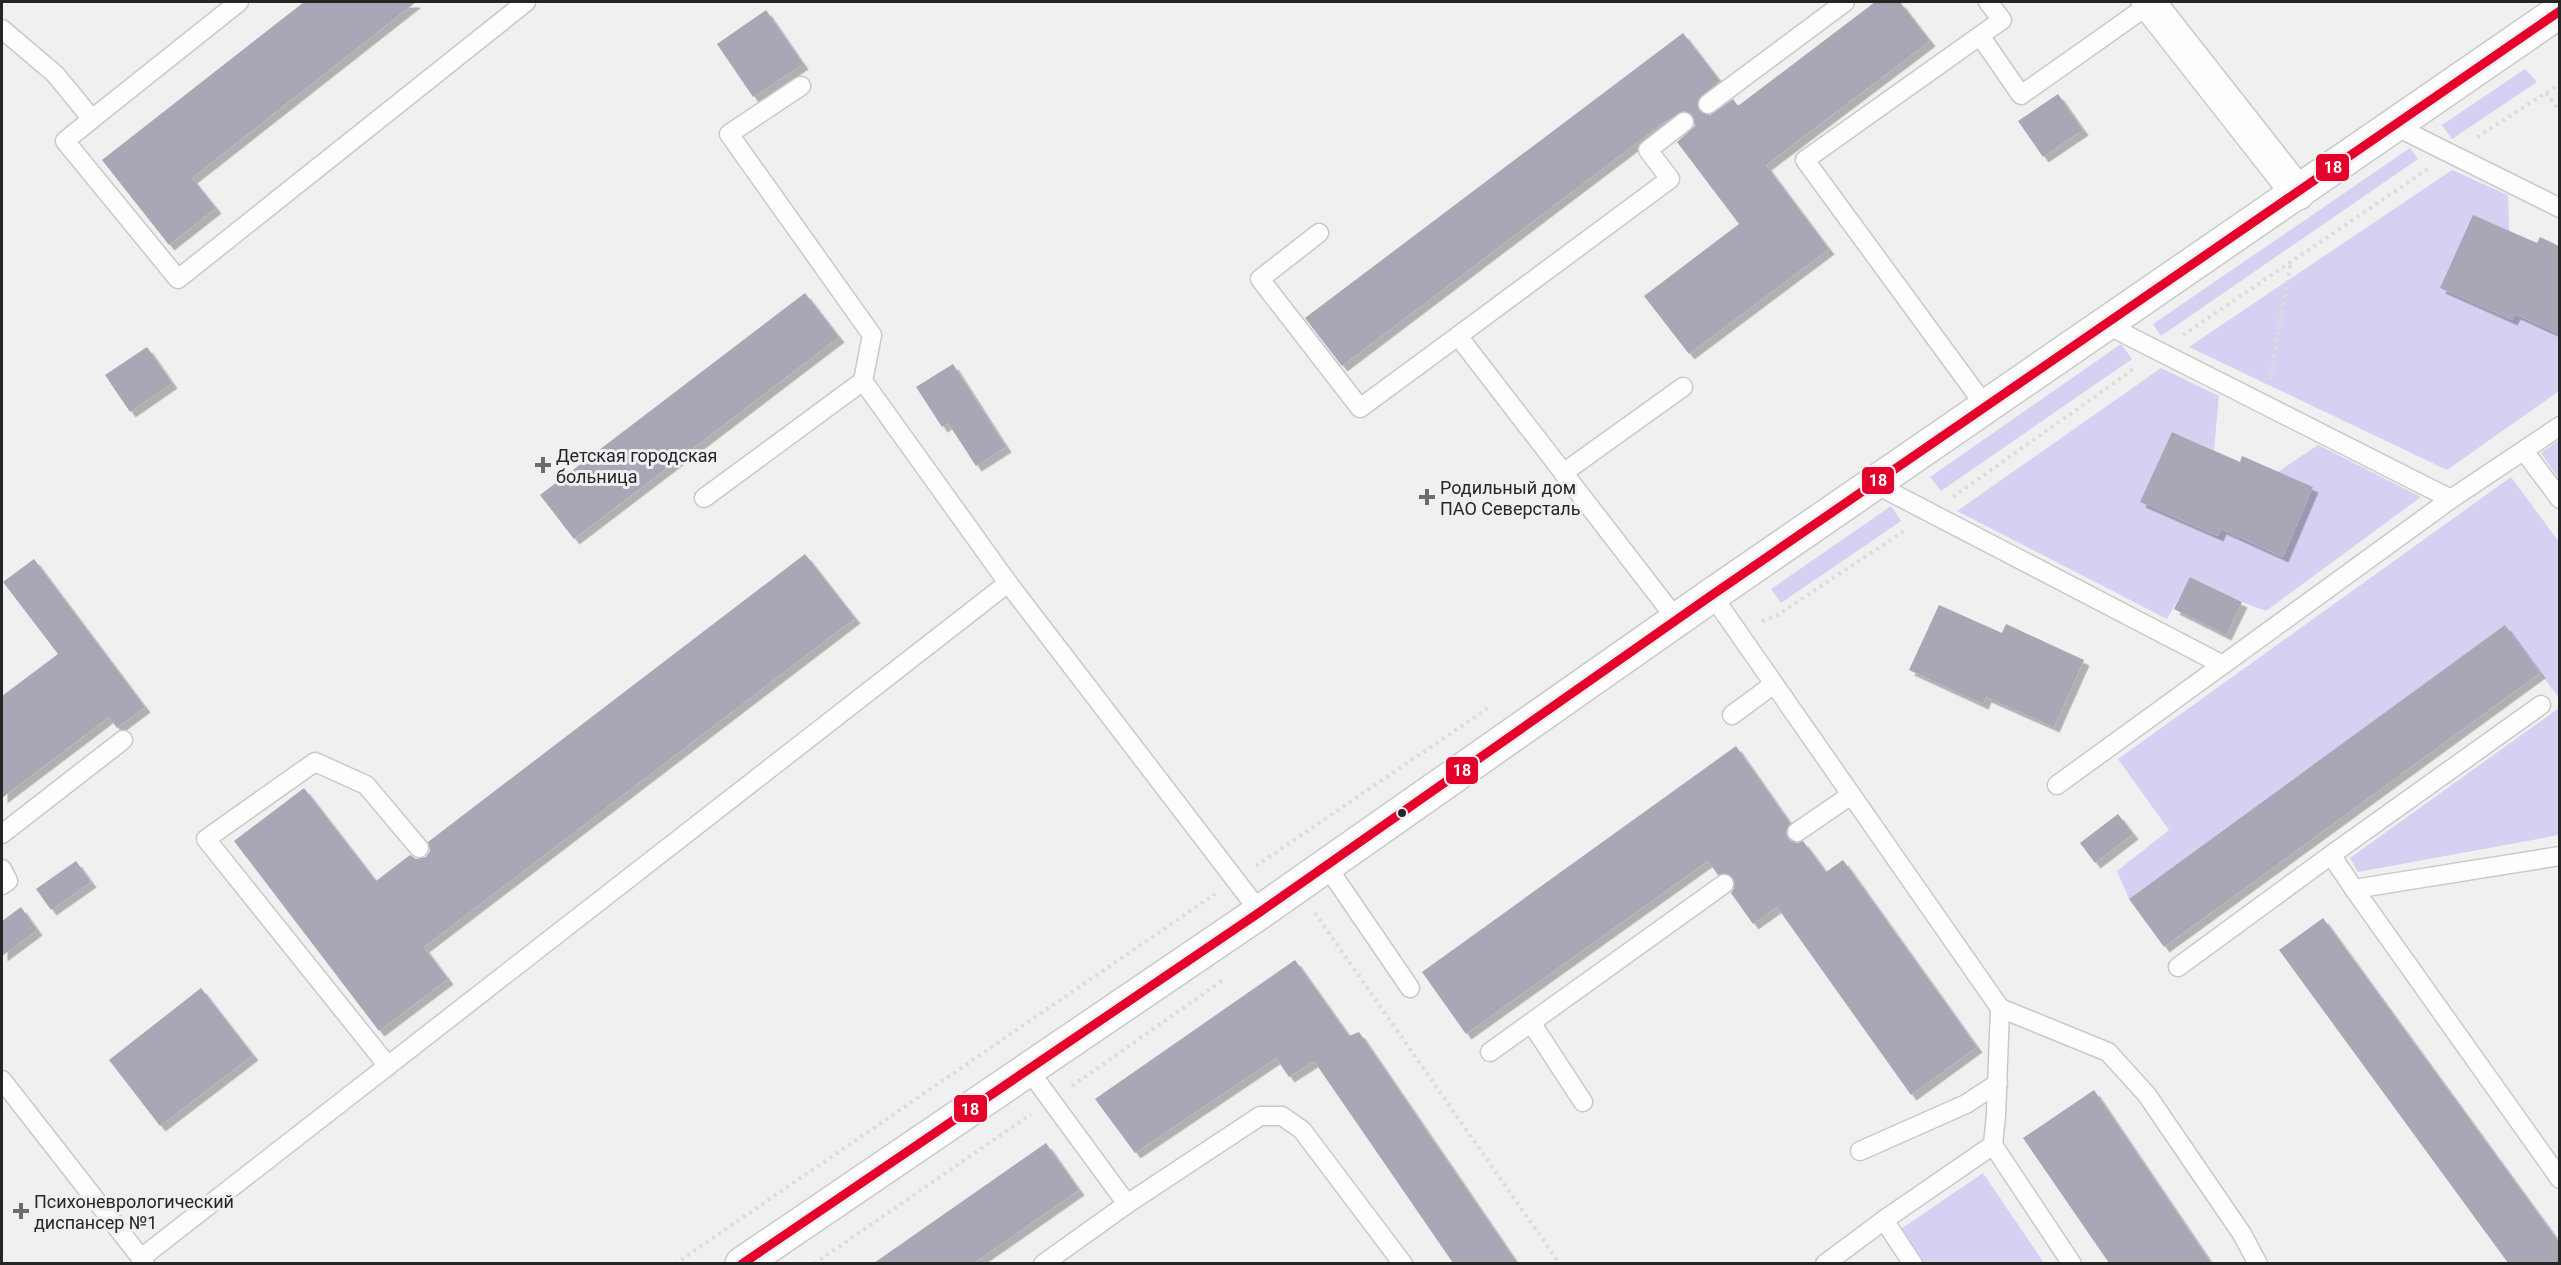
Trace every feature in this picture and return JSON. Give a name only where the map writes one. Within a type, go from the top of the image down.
[{"type":"main road","points":[[2149,3],[2298,193]]},
{"type":"main road","points":[[742,1263],[1260,912],[1712,595],[2559,11]]},
{"type":"lane","points":[[239,2],[65,141],[178,279],[526,2]]},
{"type":"lane","points":[[1708,104],[1845,2]]},
{"type":"lane","points":[[1986,407],[1805,160],[2002,20],[1988,2]]},
{"type":"lane","points":[[1981,36],[2022,95],[2149,3]]},
{"type":"lane","points":[[2,29],[55,74],[92,119]]},
{"type":"lane","points":[[704,498],[863,381],[872,335],[729,134],[801,86]]},
{"type":"lane","points":[[1319,233],[1260,279],[1360,408],[1670,179],[1648,150],[1684,122]]},
{"type":"lane","points":[[2395,126],[2559,208]]},
{"type":"lane","points":[[2105,324],[2451,499]]},
{"type":"lane","points":[[1458,336],[1677,620]]},
{"type":"lane","points":[[863,381],[1008,583],[1260,912]]},
{"type":"lane","points":[[1563,473],[1683,387]]},
{"type":"lane","points":[[2057,785],[2451,499],[2559,426]]},
{"type":"lane","points":[[2524,451],[2559,499]]},
{"type":"lane","points":[[1875,484],[2222,664]]},
{"type":"lane","points":[[2,1080],[143,1261],[388,1066],[1008,583]]},
{"type":"lane","points":[[1712,595],[2000,1008],[2108,1052],[2147,1095],[2242,1234],[2258,1263]]},
{"type":"lane","points":[[1732,715],[1774,684]]},
{"type":"lane","points":[[2178,967],[2541,705]]},
{"type":"lane","points":[[2,834],[123,740]]},
{"type":"lane","points":[[388,1066],[206,839],[315,762],[366,785],[419,848]]},
{"type":"lane","points":[[1797,832],[1851,795]]},
{"type":"lane","points":[[2331,855],[2559,1179]]},
{"type":"lane","points":[[2354,890],[2559,856]]},
{"type":"lane","points":[[1326,865],[1410,988]]},
{"type":"lane","points":[[2,869],[8,881],[2,885]]},
{"type":"lane","points":[[1490,1052],[1724,884]]},
{"type":"lane","points":[[2000,1008],[1998,1083],[1993,1145],[2072,1263]]},
{"type":"lane","points":[[1532,1024],[1583,1102]]},
{"type":"lane","points":[[1028,1069],[1126,1204]]},
{"type":"lane","points":[[1860,1151],[1966,1104],[1998,1083]]},
{"type":"lane","points":[[1043,1263],[1126,1204],[1260,1116],[1282,1116],[1302,1130],[1403,1263]]},
{"type":"lane","points":[[1825,1263],[1993,1145]]},
{"type":"lane","points":[[1884,1220],[1913,1263]]},
{"type":"path","points":[[2547,93],[2559,111]]},
{"type":"path","points":[[2265,404],[2291,261]]},
{"type":"path","points":[[675,1263],[1490,707]]},
{"type":"path","points":[[1295,886],[1560,1263]]},
{"type":"shaded area","points":[[2525,69],[2537,82],[2452,139],[2442,125]]},
{"type":"shaded area","points":[[2410,148],[2418,159],[2161,336],[2153,324]]},
{"type":"shaded area","points":[[2452,170],[2508,195],[2512,320],[2515,314],[2559,334],[2559,391],[2447,470],[2189,347]]},
{"type":"shaded area","points":[[2121,344],[2132,359],[1941,491],[1930,477]]},
{"type":"shaded area","points":[[2161,368],[2219,396],[2214,450],[2172,432],[2141,502],[2217,536],[2221,529],[2282,557],[2313,487],[2278,472],[2318,445],[2421,497],[2266,611],[2191,577],[2167,619],[1957,511]]},
{"type":"shaded area","points":[[2559,440],[2559,479],[2541,453]]},
{"type":"shaded area","points":[[2511,477],[2559,542],[2559,698],[2505,626],[2129,899],[2117,871],[2169,830],[2118,759]]},
{"type":"shaded area","points":[[1891,506],[1901,521],[1781,603],[1771,589]]},
{"type":"shaded area","points":[[2559,708],[2559,835],[2358,872],[2350,858]]},
{"type":"shaded area","points":[[1983,1173],[2044,1263],[1920,1263],[1898,1231]]},
{"type":"building","points":[[304,2],[416,2],[192,178],[216,208],[169,245],[102,160]]},
{"type":"building","points":[[1875,2],[1900,2],[1930,41],[1766,165],[1829,249],[1689,354],[1644,296],[1739,224],[1677,142],[1695,126],[1692,115],[1683,111],[1663,123],[1342,366],[1305,318],[1683,33],[1720,81],[1698,100],[1699,111],[1710,115],[1733,99],[1738,106]]},
{"type":"building","points":[[766,10],[803,64],[753,97],[717,44]]},
{"type":"building","points":[[2058,94],[2083,130],[2043,157],[2018,121]]},
{"type":"building","points":[[2473,215],[2537,243],[2540,237],[2559,246],[2559,334],[2515,314],[2512,320],[2440,288]]},
{"type":"building","points":[[805,293],[839,337],[574,539],[540,495]]},
{"type":"building","points":[[147,347],[172,383],[130,412],[105,375]]},
{"type":"building","points":[[953,364],[1006,447],[976,466],[948,423],[942,427],[916,387]]},
{"type":"building","points":[[2172,432],[2240,462],[2242,456],[2313,487],[2283,557],[2221,529],[2218,536],[2140,502]]},
{"type":"building","points":[[805,554],[855,618],[424,947],[448,979],[379,1031],[234,841],[304,788],[376,881],[410,855],[416,859],[426,857],[430,851],[428,842]]},
{"type":"building","points":[[34,559],[145,707],[117,728],[109,717],[2,798],[2,696],[58,654],[3,582]]},
{"type":"building","points":[[2190,577],[2242,602],[2226,635],[2174,609]]},
{"type":"building","points":[[1939,605],[2002,633],[2006,624],[2084,660],[2054,727],[1986,697],[1983,704],[1909,670]]},
{"type":"building","points":[[2505,625],[2540,673],[2164,947],[2129,899]]},
{"type":"building","points":[[1736,746],[1790,823],[1786,832],[1788,839],[1797,843],[1803,841],[1826,872],[1843,860],[1977,1047],[1911,1095],[1777,907],[1753,924],[1731,893],[1734,888],[1733,878],[1728,874],[1718,875],[1708,861],[1466,1034],[1422,972]]},
{"type":"building","points":[[2118,814],[2133,834],[2095,863],[2080,843]]},
{"type":"building","points":[[76,861],[91,882],[51,910],[36,889]]},
{"type":"building","points":[[21,907],[37,930],[2,956],[2,921]]},
{"type":"building","points":[[2323,918],[2559,1242],[2559,1263],[2508,1263],[2279,950]]},
{"type":"building","points":[[1295,960],[1349,1036],[1359,1032],[1517,1263],[1453,1263],[1314,1061],[1289,1077],[1276,1058],[1135,1153],[1095,1099]]},
{"type":"building","points":[[201,988],[253,1055],[160,1126],[109,1060]]},
{"type":"building","points":[[2094,1090],[2211,1263],[2109,1263],[2023,1138]]},
{"type":"building","points":[[1046,1143],[1079,1190],[974,1263],[874,1263]]},
{"type":"transit line","name":"18","points":[[742,1264],[1260,912],[1712,595],[2560,11]]},
{"type":"place","name":"Детская городская больница","points":[[543,465]]},
{"type":"place","name":"Родильный дом ПАО Северсталь","points":[[1427,497]]},
{"type":"place","name":"Психоневрологический диспансер №1","points":[[21,1211]]}]
